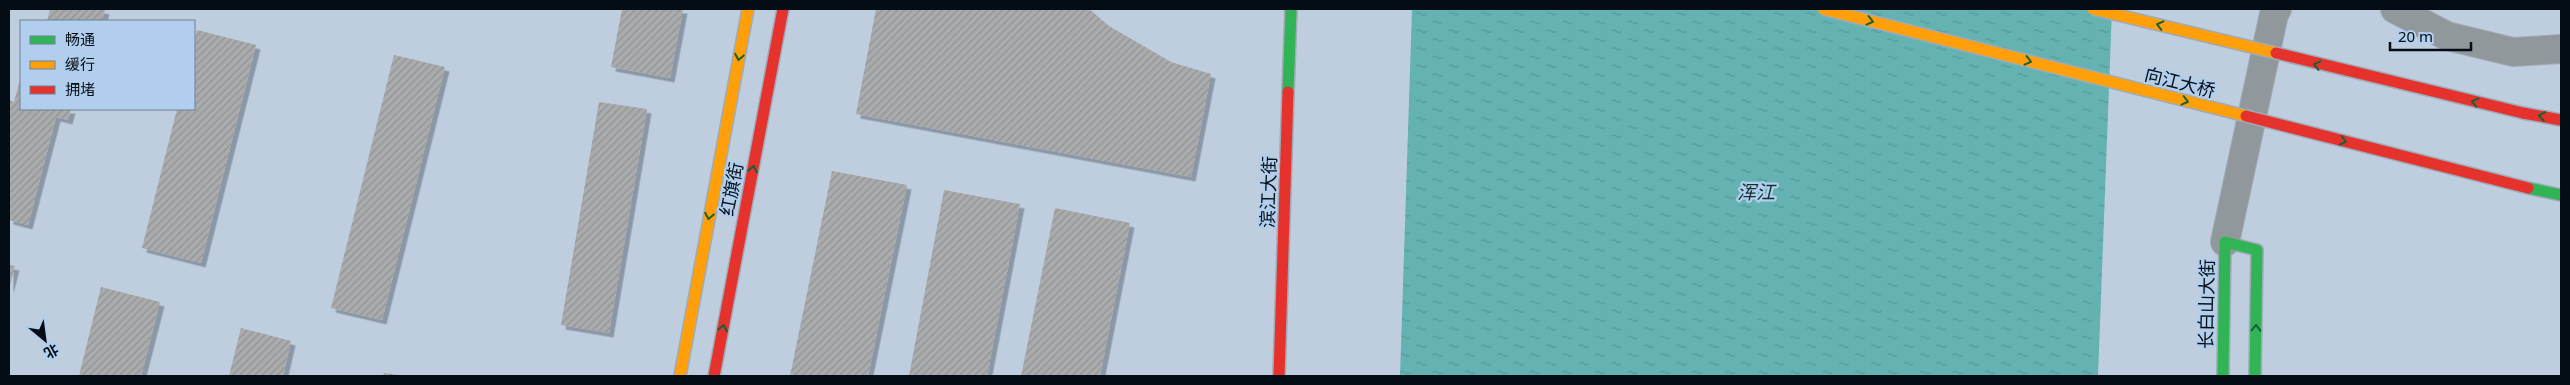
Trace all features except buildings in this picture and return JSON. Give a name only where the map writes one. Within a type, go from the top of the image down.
[{"type":"main road","points":[[680,376],[748,9]]},
{"type":"main road","name":"红旗街","points":[[714,376],[783,9]]},
{"type":"main road","name":"滨江大街","points":[[1279,376],[1291,9]]},
{"type":"main road","name":"向江大桥","points":[[1823,9],[2561,195]]},
{"type":"main road","points":[[2093,9],[2523,113],[2561,120]]},
{"type":"main road","name":"长白山大街","points":[[2223,376],[2225,242],[2257,250],[2255,376]]},
{"type":"street","points":[[2225,242],[2274,14],[2277,9]]},
{"type":"street","points":[[2395,9],[2447,36],[2513,52],[2561,49]]},
{"type":"water","name":"浑江","points":[[1412,9],[2112,9],[2098,376],[1400,376]]},
{"type":"traffic: fast","points":[[1288,92],[1291,9]]},
{"type":"traffic: fast","points":[[2528,188],[2561,195]]},
{"type":"traffic: fast","points":[[2223,376],[2225,242],[2257,250],[2255,376]]},
{"type":"traffic: slow","points":[[680,376],[748,9]]},
{"type":"traffic: slow","points":[[1823,9],[2246,116]]},
{"type":"traffic: slow","points":[[2093,9],[2276,53]]},
{"type":"traffic: jam","points":[[714,376],[783,9]]},
{"type":"traffic: jam","points":[[2276,53],[2523,113]]},
{"type":"traffic: jam","points":[[1279,376],[1288,92]]},
{"type":"traffic: jam","points":[[2523,113],[2561,120]]},
{"type":"traffic: jam","points":[[2246,116],[2528,188]]}]
